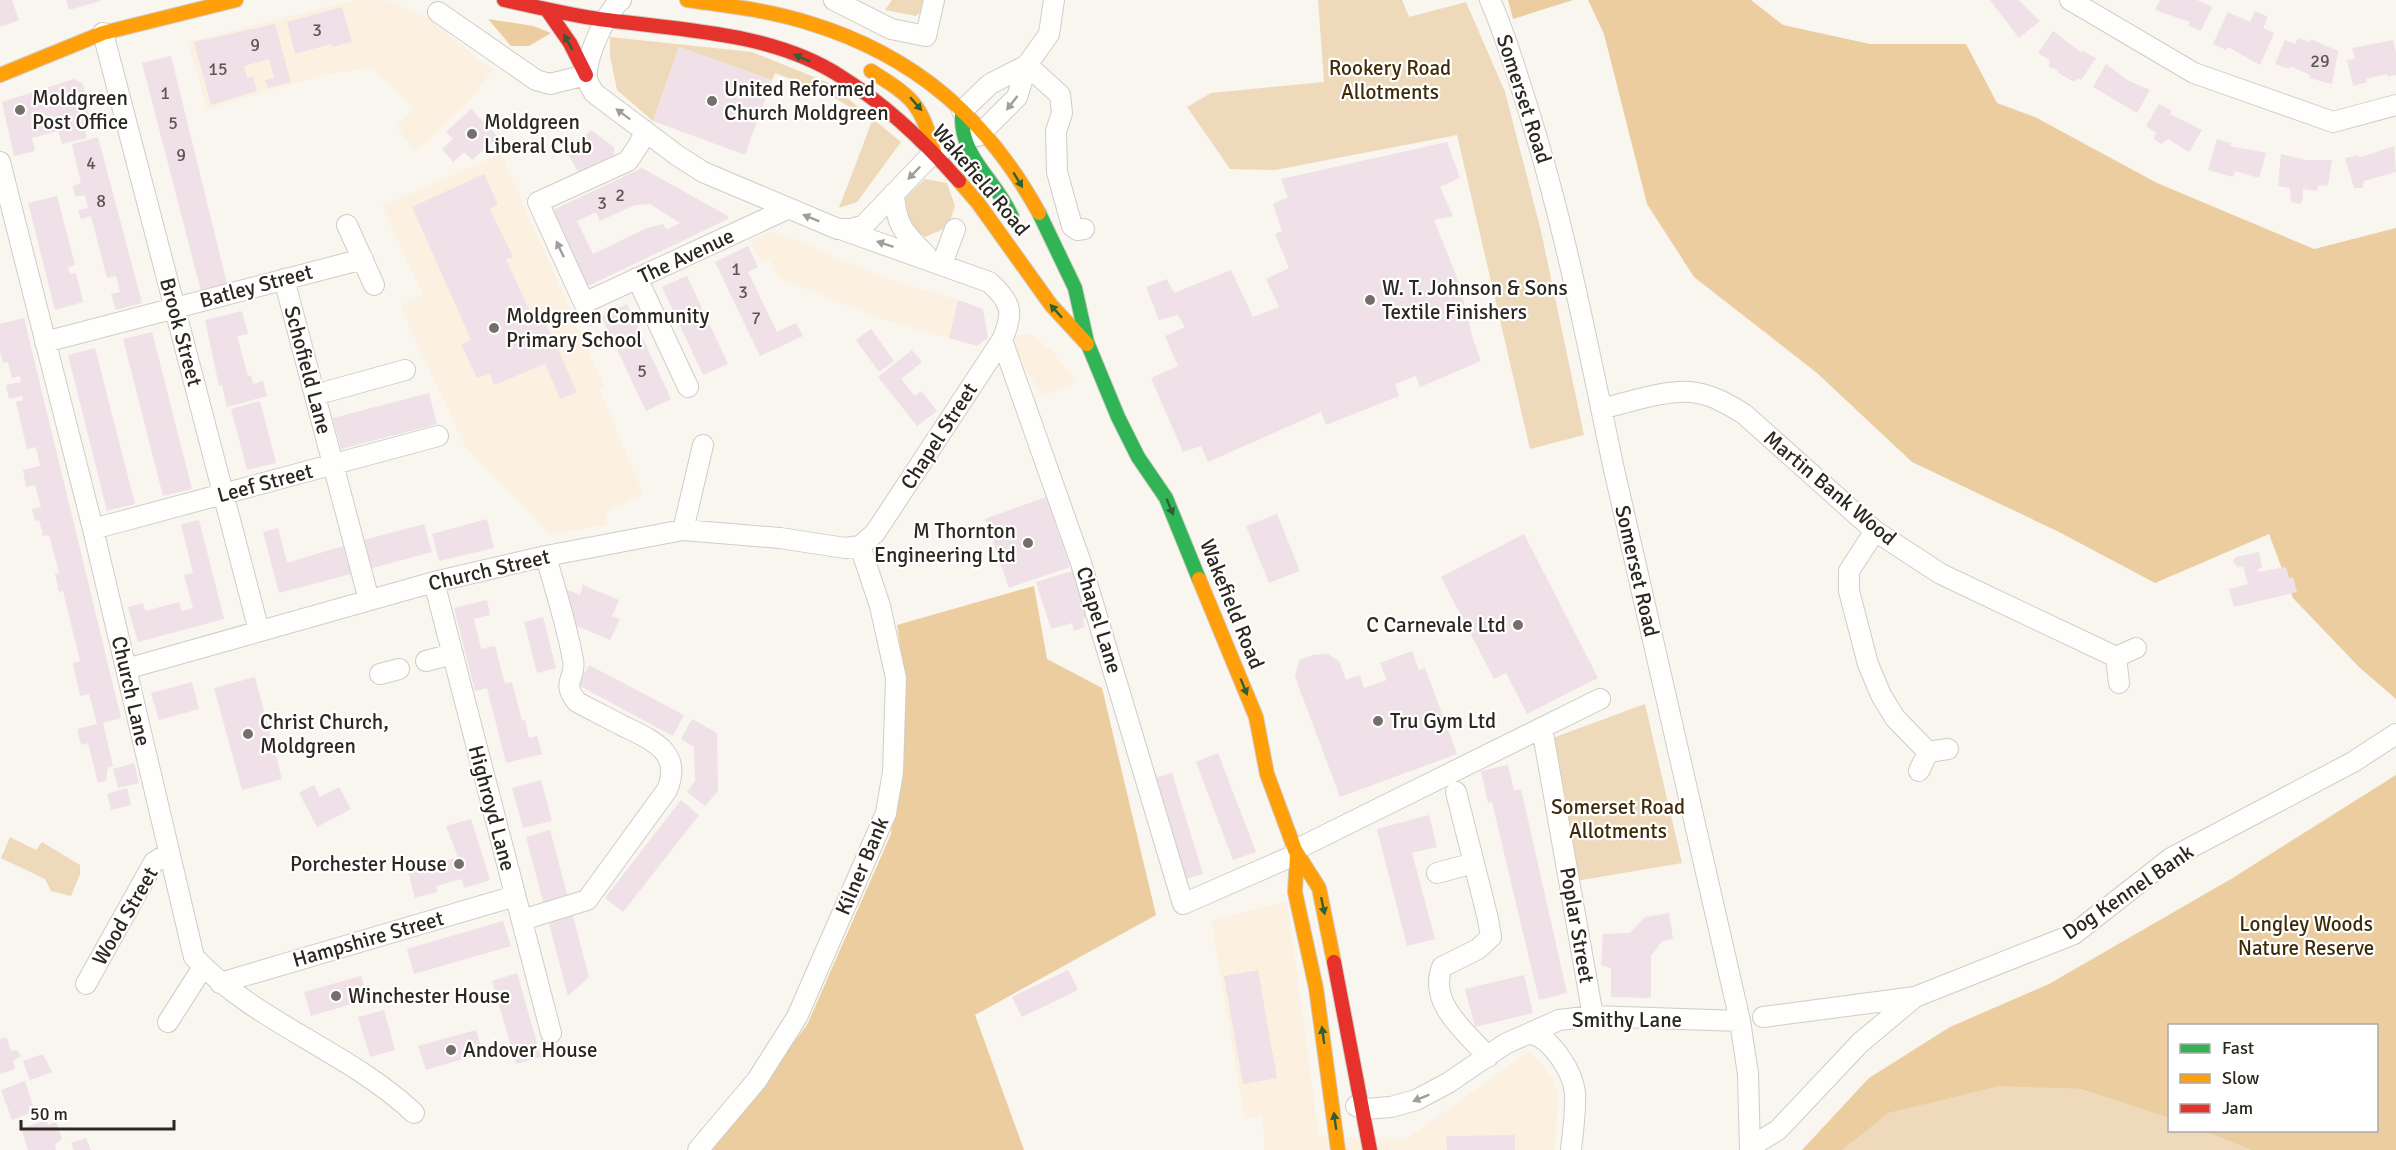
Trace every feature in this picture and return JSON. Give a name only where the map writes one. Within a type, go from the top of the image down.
[{"type":"main road","points":[[0,75],[103,33],[236,0]]},
{"type":"main road","name":"Wakefield Road","points":[[504,0],[604,20],[717,32],[796,55],[839,75],[909,128],[934,152],[974,198],[1051,305],[1088,346]]},
{"type":"main road","name":"Wakefield Road","points":[[687,0],[750,9],[824,27],[892,58],[930,82],[984,133],[1003,154],[1037,210],[1076,291],[1088,346],[1138,458],[1143,489]]},
{"type":"main road","points":[[547,10],[570,43],[586,75]]},
{"type":"main road","points":[[824,27],[835,45]]},
{"type":"main road","points":[[861,64],[915,100],[927,121],[934,152]]},
{"type":"main road","points":[[962,111],[959,127],[963,144],[1010,211],[1030,273]]},
{"type":"main road","name":"Wakefield Road","points":[[1138,458],[1161,486],[1256,717],[1267,774],[1296,852],[1319,888],[1364,1109],[1370,1150]]},
{"type":"main road","name":"Wakefield Road","points":[[1243,735],[1267,774]]},
{"type":"main road","name":"Wakefield Road","points":[[1296,852],[1295,892],[1316,988],[1338,1150]]},
{"type":"street","points":[[621,0],[604,20],[586,75],[594,93],[704,172],[838,229],[937,262]]},
{"type":"street","points":[[834,0],[891,29],[926,36],[934,0]]},
{"type":"street","points":[[838,229],[852,229],[864,225],[880,211],[894,193],[934,152],[963,144],[984,133],[1017,97],[1027,65],[1049,34],[1054,0]]},
{"type":"street","name":"Somerset Road","points":[[1490,0],[1503,31],[1546,166],[1740,1021],[1748,1074],[1750,1149]]},
{"type":"street","points":[[2070,0],[2194,73],[2333,122],[2396,105]]},
{"type":"street","points":[[438,12],[536,80],[550,84],[586,75]]},
{"type":"street","name":"Brook Street","points":[[103,33],[259,631]]},
{"type":"street","points":[[962,111],[990,84],[1027,65]]},
{"type":"street","points":[[1027,65],[1060,95],[1062,113],[1047,131],[1072,226],[1077,230],[1084,229]]},
{"type":"street","name":"The Avenue","points":[[644,130],[640,143],[628,161],[538,202],[584,303],[787,208]]},
{"type":"street","name":"Church Lane","points":[[0,162],[93,529],[194,957],[220,983],[342,1062],[375,1079],[414,1113]]},
{"type":"street","points":[[894,193],[895,215],[903,232],[937,262]]},
{"type":"street","points":[[347,225],[374,285]]},
{"type":"street","points":[[937,262],[955,229]]},
{"type":"street","name":"Batley Street","points":[[45,342],[363,259]]},
{"type":"street","name":"Chapel Street","points":[[860,546],[875,533],[1002,340],[1010,321],[1009,305],[1001,293],[989,282],[937,262]]},
{"type":"street","points":[[637,278],[688,387]]},
{"type":"street","name":"Schofield Lane","points":[[284,279],[369,600]]},
{"type":"street","name":"Chapel Lane","points":[[1002,340],[1084,573],[1183,904],[1296,852]]},
{"type":"street","points":[[315,395],[405,370]]},
{"type":"street","name":"Martin Bank Wood","points":[[1601,409],[1665,395],[1695,392],[1720,400],[1744,414],[1875,531],[1941,574],[2116,657]]},
{"type":"street","name":"Leef Street","points":[[93,529],[438,436]]},
{"type":"street","points":[[684,530],[703,445]]},
{"type":"street","name":"Church Street","points":[[126,669],[434,582],[546,556],[684,530],[780,538],[845,548],[860,546]]},
{"type":"street","points":[[1875,531],[1849,571],[1850,591],[1868,664],[1881,695],[1895,718],[1928,752]]},
{"type":"street","name":"Kilner Bank","points":[[698,1150],[757,1080],[797,1017],[886,813],[893,772],[896,678],[880,606],[860,546]]},
{"type":"street","points":[[522,920],[587,900],[667,790],[672,779],[671,765],[658,744],[577,702],[570,694],[567,682],[574,662],[546,556]]},
{"type":"street","name":"Highroyd Lane","points":[[434,582],[551,1033]]},
{"type":"street","points":[[2119,683],[2116,657],[2136,648]]},
{"type":"street","points":[[426,662],[453,654]]},
{"type":"street","points":[[1296,852],[1600,699]]},
{"type":"street","name":"Poplar Street","points":[[1542,728],[1593,1016]]},
{"type":"street","name":"Dog Kennel Bank","points":[[1763,1017],[1915,997],[2074,934],[2171,858],[2353,762],[2396,734]]},
{"type":"street","points":[[1928,752],[1948,749]]},
{"type":"street","points":[[1919,771],[1928,752]]},
{"type":"street","points":[[1456,792],[1491,937],[1478,949],[1442,967],[1437,981],[1438,995],[1450,1013],[1488,1056]]},
{"type":"street","name":"Wood Street","points":[[86,984],[154,862],[169,853]]},
{"type":"street","points":[[1437,873],[1474,863]]},
{"type":"street","name":"Hampshire Street","points":[[220,983],[515,896]]},
{"type":"street","points":[[168,1022],[203,967]]},
{"type":"street","name":"Dog Kennel Bank","points":[[1750,1149],[1778,1130],[1860,1043],[1915,997]]},
{"type":"street","name":"Smithy Lane","points":[[1331,1093],[1348,1104],[1364,1109],[1391,1107],[1416,1100],[1441,1088],[1521,1035],[1532,1034],[1559,1020],[1593,1016],[1740,1021]]},
{"type":"street","points":[[1532,1034],[1540,1036],[1551,1047],[1574,1090],[1571,1150]]},
{"type":"shaded area","points":[[354,0],[390,1],[429,19],[492,70],[470,100],[415,152],[397,127],[414,108],[372,68],[327,74],[207,109],[188,42]]},
{"type":"shaded area","name":"Moldgreen Community Primary School","points":[[501,154],[604,386],[599,389],[643,493],[607,512],[607,525],[550,534],[466,448],[400,306],[423,295],[382,206]]},
{"type":"shaded area","points":[[777,232],[885,278],[958,300],[949,338],[887,321],[779,278],[769,259],[761,263],[751,240],[764,234]]},
{"type":"shaded area","points":[[1031,334],[1054,353],[1076,382],[1043,396],[1019,359],[1014,336]]},
{"type":"shaded area","points":[[1287,901],[1319,1136],[1405,1140],[1529,1051],[1553,1078],[1558,1093],[1555,1150],[1265,1150],[1262,1115],[1245,1119],[1211,921]]},
{"type":"green space","points":[[892,0],[926,0],[924,9],[916,16],[885,10]]},
{"type":"green space","name":"Rookery Road Allotments","points":[[1318,0],[1402,0],[1409,17],[1466,2],[1505,92],[1541,231],[1584,435],[1530,449],[1457,135],[1275,170],[1230,169],[1187,107],[1211,93],[1324,82]]},
{"type":"green space","points":[[1508,0],[1573,0],[1513,19]]},
{"type":"green space","points":[[1588,0],[1751,0],[1783,25],[1870,44],[1966,44],[1997,103],[2035,117],[2157,183],[2314,249],[2396,228],[2396,699],[2359,667],[2293,598],[2269,534],[2155,583],[2059,532],[1912,462],[1817,373],[1694,277],[1647,204],[1604,34]]},
{"type":"green space","points":[[488,19],[533,26],[551,33],[529,46],[511,46]]},
{"type":"green space","points":[[610,37],[752,52],[829,83],[901,142],[857,202],[839,208],[872,121],[827,93],[775,73],[772,80],[679,47],[653,121],[617,90],[610,56]]},
{"type":"green space","points":[[925,179],[947,183],[955,206],[948,227],[925,237],[909,225],[905,198]]},
{"type":"green space","points":[[1034,586],[1047,659],[1102,688],[1156,915],[975,1015],[1024,1150],[711,1150],[807,1025],[891,834],[906,686],[897,625]]},
{"type":"green space","name":"Somerset Road Allotments","points":[[1645,704],[1682,863],[1576,881],[1550,739]]},
{"type":"green space","name":"Longley Woods Nature Reserve","points":[[2396,775],[2396,1150],[2251,1150],[2206,1132],[2378,1132],[2378,1024],[2168,1024],[2168,1118],[2080,1089],[1999,1086],[1889,1113],[1842,1150],[1802,1150],[1869,1078],[1950,1027],[2049,984],[2231,879]]},
{"type":"green space","points":[[10,837],[36,850],[42,842],[80,865],[80,874],[71,896],[51,891],[45,879],[1,858]]},
{"type":"green space","points":[[1999,1085],[2080,1089],[2168,1118],[2168,1132],[2206,1132],[2251,1150],[1842,1150],[1889,1113]]},
{"type":"building","points":[[0,0],[12,0],[19,20],[0,27]]},
{"type":"building","points":[[66,0],[99,0],[100,1],[69,10]]},
{"type":"building","points":[[1990,0],[2019,0],[2040,21],[2019,38]]},
{"type":"building","points":[[2160,0],[2197,0],[2212,7],[2201,31],[2188,25],[2190,22],[2155,10]]},
{"type":"building","points":[[342,7],[352,42],[332,47],[331,44],[295,54],[287,22]]},
{"type":"building","points":[[2255,11],[2268,17],[2263,28],[2274,33],[2260,65],[2228,47],[2226,50],[2213,44],[2228,12],[2250,22]]},
{"type":"building","points":[[275,24],[291,82],[268,88],[265,80],[274,78],[269,59],[244,66],[247,78],[253,76],[257,91],[211,105],[194,42]]},
{"type":"building","points":[[2053,31],[2082,53],[2083,51],[2096,58],[2081,80],[2078,78],[2074,82],[2057,72],[2059,70],[2049,67],[2050,60],[2038,53]]},
{"type":"building","points":[[2298,38],[2310,42],[2311,39],[2338,51],[2332,84],[2309,78],[2310,75],[2290,66],[2289,69],[2275,64],[2285,40],[2295,44]]},
{"type":"building","points":[[2393,40],[2396,52],[2396,75],[2388,77],[2387,74],[2366,79],[2367,82],[2353,86],[2347,60],[2355,59],[2352,48]]},
{"type":"building","name":"United Reformed Church Moldgreen","points":[[679,47],[772,80],[745,155],[653,121]]},
{"type":"building","points":[[171,56],[227,284],[201,291],[142,63]]},
{"type":"building","points":[[2106,64],[2127,80],[2150,90],[2137,113],[2093,87]]},
{"type":"building","points":[[74,79],[83,84],[90,121],[83,123],[87,138],[62,144],[58,131],[32,138],[35,151],[14,156],[2,102]]},
{"type":"building","points":[[2159,104],[2172,111],[2170,114],[2202,130],[2189,152],[2168,139],[2161,144],[2154,139],[2156,133],[2146,126]]},
{"type":"building","name":"Moldgreen Liberal Club","points":[[471,109],[498,137],[472,160],[464,152],[453,162],[442,149],[453,139],[446,132]]},
{"type":"building","points":[[591,130],[614,147],[614,155],[578,172],[566,150]]},
{"type":"building","points":[[98,137],[142,303],[116,310],[111,294],[120,292],[116,276],[107,278],[91,216],[81,219],[78,210],[88,208],[85,195],[75,197],[73,186],[81,183],[72,144]]},
{"type":"building","points":[[2217,139],[2231,143],[2230,146],[2266,153],[2259,178],[2235,171],[2233,177],[2208,170]]},
{"type":"building","name":"W. T. Johnson & Sons Textile Finishers","points":[[1447,142],[1460,178],[1440,187],[1453,216],[1434,220],[1459,283],[1481,361],[1420,387],[1416,376],[1395,384],[1399,396],[1326,425],[1321,412],[1208,462],[1201,446],[1183,452],[1151,378],[1178,366],[1165,336],[1185,327],[1178,315],[1159,320],[1146,287],[1167,279],[1174,293],[1231,270],[1253,317],[1279,307],[1266,279],[1289,268],[1275,234],[1282,231],[1273,204],[1288,197],[1281,179]]},
{"type":"building","points":[[2394,146],[2396,172],[2364,181],[2363,188],[2354,188],[2345,158],[2359,155],[2359,158]]},
{"type":"building","points":[[2281,154],[2306,160],[2332,160],[2328,186],[2318,185],[2317,191],[2303,189],[2303,199],[2300,204],[2291,202],[2290,188],[2278,186]]},
{"type":"building","points":[[642,168],[728,216],[728,219],[586,287],[551,211]],"holes":[[[650,204],[680,223],[667,230],[663,224],[647,228],[593,254],[577,221],[596,212],[600,221],[635,205]]]},
{"type":"building","points":[[484,174],[498,204],[490,209],[513,257],[506,259],[536,325],[545,321],[577,392],[560,399],[545,364],[494,385],[490,374],[477,378],[461,344],[471,340],[412,207]]},
{"type":"building","points":[[57,196],[75,265],[68,267],[70,274],[76,273],[83,302],[55,310],[28,203]]},
{"type":"building","points":[[748,246],[758,267],[748,272],[777,332],[796,323],[803,336],[760,356],[715,262]]},
{"type":"building","points":[[687,276],[728,364],[703,375],[662,287]]},
{"type":"building","points":[[958,300],[983,309],[988,338],[977,346],[949,338]]},
{"type":"building","points":[[627,304],[671,399],[646,411],[601,316]]},
{"type":"building","points":[[242,311],[248,334],[237,336],[248,376],[251,375],[253,384],[263,381],[267,396],[227,407],[222,385],[219,386],[205,320]]},
{"type":"building","points":[[24,318],[121,718],[103,723],[113,766],[108,767],[106,781],[98,783],[88,743],[81,745],[77,729],[97,724],[89,694],[80,696],[73,663],[80,661],[63,591],[59,592],[55,574],[59,573],[49,535],[43,536],[39,520],[35,521],[32,509],[41,507],[35,485],[26,487],[23,470],[40,466],[36,447],[27,449],[16,402],[23,400],[22,396],[9,399],[6,385],[21,382],[20,376],[12,378],[8,362],[3,363],[0,352],[0,324]]},
{"type":"building","points":[[871,329],[894,361],[879,372],[856,340]]},
{"type":"building","points":[[152,332],[192,489],[163,496],[123,339]]},
{"type":"building","points":[[95,348],[135,504],[107,511],[68,355]]},
{"type":"building","points":[[912,350],[922,362],[901,379],[915,396],[921,391],[937,411],[917,426],[878,377]]},
{"type":"building","points":[[429,393],[437,424],[341,449],[333,418]]},
{"type":"building","points":[[260,401],[276,463],[247,470],[231,409]]},
{"type":"building","name":"M Thornton Engineering Ltd","points":[[1046,497],[1070,567],[1009,588],[985,519]]},
{"type":"building","points":[[1277,514],[1300,571],[1269,583],[1246,526]]},
{"type":"building","points":[[487,519],[494,548],[439,561],[432,534]]},
{"type":"building","points":[[199,520],[224,619],[138,642],[128,607],[143,603],[145,611],[179,602],[182,611],[193,608],[184,575],[193,573],[181,524]]},
{"type":"building","points":[[424,524],[432,552],[372,568],[364,540]]},
{"type":"building","points":[[278,528],[287,563],[343,546],[351,574],[279,593],[263,532]]},
{"type":"building","name":"C Carnevale Ltd","points":[[1524,534],[1598,678],[1527,714],[1506,673],[1494,679],[1441,577]]},
{"type":"building","points":[[2259,552],[2262,568],[2258,569],[2259,572],[2286,567],[2289,578],[2293,577],[2297,592],[2234,607],[2229,589],[2248,584],[2243,566],[2238,567],[2233,561],[2236,557]]},
{"type":"building","points":[[1076,570],[1090,617],[1083,619],[1085,627],[1074,631],[1072,623],[1051,629],[1036,582]]},
{"type":"building","points":[[583,585],[619,600],[612,616],[620,619],[610,640],[568,622],[559,586],[580,595]]},
{"type":"building","points":[[487,600],[490,615],[474,619],[481,649],[495,646],[505,684],[512,682],[529,738],[537,736],[542,754],[506,763],[487,688],[475,691],[454,608]]},
{"type":"building","points":[[543,617],[556,668],[537,673],[524,622]]},
{"type":"building","name":"Tru Gym Ltd","points":[[1412,651],[1419,670],[1425,668],[1457,754],[1340,797],[1295,677],[1299,660],[1313,655],[1328,654],[1339,661],[1346,680],[1360,675],[1364,688],[1387,680],[1380,663]]},
{"type":"building","points":[[589,665],[684,715],[673,736],[578,685]]},
{"type":"building","name":"Christ Church, Moldgreen","points":[[255,677],[282,779],[242,790],[214,688]]},
{"type":"building","points":[[192,682],[199,709],[159,720],[151,693]]},
{"type":"building","points":[[692,719],[717,733],[718,791],[705,806],[687,792],[695,781],[694,747],[681,739]]},
{"type":"building","points":[[1218,753],[1256,852],[1233,860],[1196,762]]},
{"type":"building","points":[[134,763],[139,783],[118,788],[113,769]]},
{"type":"building","points":[[1508,765],[1514,791],[1521,789],[1567,993],[1539,1000],[1492,802],[1488,803],[1481,771]]},
{"type":"building","points":[[1172,773],[1203,874],[1186,879],[1154,778]]},
{"type":"building","points":[[541,780],[552,821],[523,828],[512,788]]},
{"type":"building","points":[[314,785],[320,797],[339,787],[351,809],[317,827],[299,793]]},
{"type":"building","points":[[127,788],[131,805],[111,810],[107,794]]},
{"type":"building","points":[[681,800],[699,815],[623,912],[605,898]]},
{"type":"building","points":[[1429,815],[1437,847],[1412,853],[1435,939],[1407,946],[1377,829]]},
{"type":"building","name":"Porchester House","points":[[471,819],[490,880],[464,888],[462,879],[436,886],[437,892],[415,898],[408,872],[458,857],[446,826]]},
{"type":"building","points":[[550,830],[568,898],[544,905],[526,837]]},
{"type":"building","points":[[572,913],[589,977],[568,996],[548,920]]},
{"type":"building","points":[[1669,913],[1673,939],[1662,941],[1651,956],[1651,998],[1611,997],[1611,968],[1601,965],[1603,934],[1630,933],[1645,917]]},
{"type":"building","points":[[503,921],[511,946],[414,974],[407,949]]},
{"type":"building","points":[[1068,970],[1078,990],[1022,1017],[1012,997]]},
{"type":"building","points":[[1258,970],[1277,1078],[1243,1084],[1224,976]]},
{"type":"building","points":[[517,973],[541,1057],[516,1064],[492,981]]},
{"type":"building","points":[[1524,975],[1533,1013],[1475,1027],[1465,989]]},
{"type":"building","name":"Winchester House","points":[[361,976],[368,999],[311,1016],[304,992]]},
{"type":"building","points":[[384,1010],[395,1050],[370,1057],[358,1017]]},
{"type":"building","name":"Andover House","points":[[476,1030],[483,1053],[426,1070],[418,1046]]},
{"type":"building","points":[[6,1037],[11,1051],[17,1050],[21,1056],[13,1061],[15,1069],[0,1074],[0,1039]]},
{"type":"building","points":[[43,1054],[52,1072],[30,1080],[23,1061]]},
{"type":"building","points":[[25,1081],[35,1111],[12,1120],[1,1090]]},
{"type":"building","points":[[46,1120],[48,1125],[56,1122],[62,1139],[55,1145],[56,1150],[28,1150],[21,1129]]},
{"type":"building","points":[[1515,1135],[1515,1150],[1447,1150],[1446,1136]]},
{"type":"building","points":[[86,1138],[91,1150],[74,1150],[71,1143]]},
{"type":"traffic: fast","points":[[962,111],[966,142],[972,155],[997,190],[1012,217]]},
{"type":"traffic: fast","points":[[1039,213],[1075,288],[1087,342],[1118,417],[1138,457],[1166,498],[1199,579]]},
{"type":"traffic: slow","points":[[0,75],[103,33],[236,0]]},
{"type":"traffic: slow","points":[[687,0],[733,6],[809,23],[847,36],[914,72],[944,94],[996,148],[1039,213]]},
{"type":"traffic: slow","points":[[871,71],[906,95],[913,103],[924,122],[934,151]]},
{"type":"traffic: slow","points":[[959,181],[978,203],[1051,305],[1087,344]]},
{"type":"traffic: slow","points":[[1199,579],[1256,717],[1267,774],[1295,850],[1319,888],[1334,962]]},
{"type":"traffic: slow","points":[[1297,854],[1295,892],[1316,988],[1338,1150]]},
{"type":"traffic: jam","points":[[504,0],[568,14],[727,36],[757,42],[814,62],[857,87],[888,111],[918,138],[959,181]]},
{"type":"traffic: jam","points":[[547,10],[570,43],[586,75]]},
{"type":"traffic: jam","points":[[1334,962],[1370,1150]]},
{"type":"place","name":"United Reformed Church Moldgreen","points":[[712,101]]},
{"type":"place","name":"Moldgreen Post Office","points":[[20,110]]},
{"type":"place","name":"Moldgreen Liberal Club","points":[[472,134]]},
{"type":"place","name":"W. T. Johnson & Sons Textile Finishers","points":[[1370,300]]},
{"type":"place","name":"Moldgreen Community Primary School","points":[[494,328]]},
{"type":"place","name":"M Thornton Engineering Ltd","points":[[1028,543]]},
{"type":"place","name":"C Carnevale Ltd","points":[[1518,625]]},
{"type":"place","name":"Tru Gym Ltd","points":[[1378,721]]},
{"type":"place","name":"Christ Church, Moldgreen","points":[[248,734]]},
{"type":"place","name":"Porchester House","points":[[459,864]]},
{"type":"place","name":"Winchester House","points":[[336,996]]},
{"type":"place","name":"Andover House","points":[[451,1050]]}]
